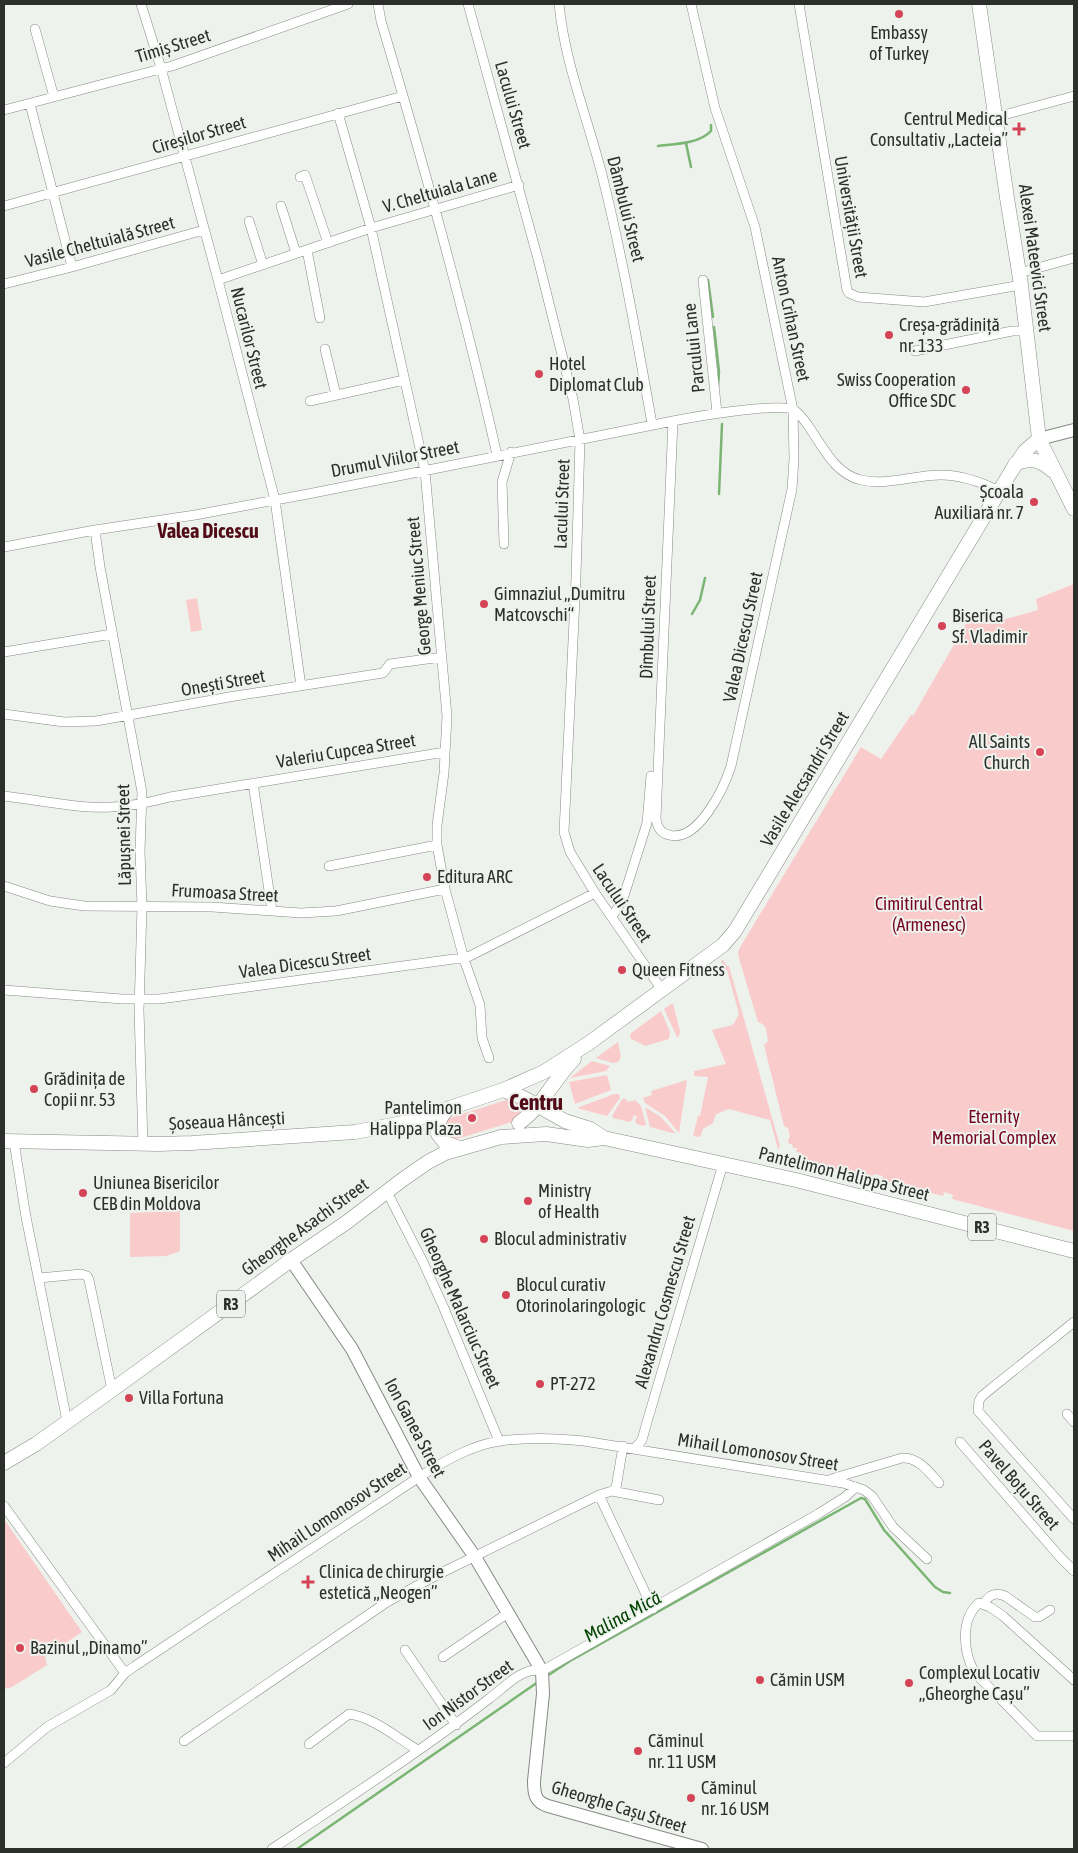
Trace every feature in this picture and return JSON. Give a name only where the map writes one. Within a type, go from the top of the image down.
[{"type":"main road","name":"Alexei Mateevici Street","points":[[979,4],[1020,279],[1039,439],[1074,509]]},
{"type":"main road","name":"Vasile Alecsandri Street","points":[[510,1092],[589,1043],[723,945],[740,924],[999,491],[1025,451],[1039,439]]},
{"type":"main road","points":[[1016,464],[1030,459],[1036,460],[1046,465],[1056,474]]},
{"type":"main road","points":[[519,1123],[538,1105],[564,1069],[589,1043]]},
{"type":"main road","points":[[510,1092],[522,1100],[525,1107],[524,1115],[519,1123]]},
{"type":"main road","name":"Șoseaua Hâncești","points":[[9,1142],[143,1144],[228,1141],[355,1132],[408,1122],[450,1107],[510,1092]]},
{"type":"main road","name":"Pantelimon Halippa Street","points":[[510,1092],[538,1105],[565,1121],[590,1129],[604,1138]]},
{"type":"main road","points":[[450,1107],[440,1118],[438,1134],[445,1143],[460,1148]]},
{"type":"main road","name":"R3","points":[[460,1148],[501,1137],[519,1123]]},
{"type":"main road","name":"Pantelimon Halippa Street","points":[[501,1137],[546,1134],[588,1140],[604,1138],[881,1201],[1074,1251]]},
{"type":"main road","name":"Gheorghe Asachi Street","points":[[4,1463],[36,1444],[428,1162],[460,1148]]},
{"type":"street","name":"Nucarilor Street","points":[[141,4],[161,68],[218,280],[274,500],[301,686]]},
{"type":"street","name":"Timiș Street","points":[[4,110],[172,66],[348,4]]},
{"type":"street","points":[[378,4],[436,208],[497,455]]},
{"type":"street","name":"Lacului Street","points":[[468,4],[519,185],[573,399],[580,440],[576,577],[564,832],[570,852],[595,893],[662,990]]},
{"type":"street","name":"Dâmbului Street","points":[[559,4],[563,38],[605,185],[626,278],[652,424]]},
{"type":"street","name":"Anton Crihan Street","points":[[691,4],[719,123],[755,227],[793,410]]},
{"type":"street","name":"Universității Street","points":[[799,4],[849,293],[858,297],[924,302],[1020,279]]},
{"type":"street","points":[[35,29],[54,98]]},
{"type":"street","name":"Cireșilor Street","points":[[4,206],[403,96]]},
{"type":"street","points":[[996,117],[1074,96]]},
{"type":"street","points":[[30,104],[72,267]]},
{"type":"street","name":"George Meniuc Street","points":[[338,113],[371,228],[425,471],[447,716],[437,845],[445,889],[464,959],[480,1005],[482,1038],[490,1058]]},
{"type":"street","points":[[300,177],[305,176],[328,243]]},
{"type":"street","name":"V. Cheltuiala Lane","points":[[371,228],[519,185]]},
{"type":"street","points":[[281,206],[296,253]]},
{"type":"street","points":[[249,221],[263,264]]},
{"type":"street","points":[[218,280],[371,228]]},
{"type":"street","name":"Vasile Cheltuială Street","points":[[4,284],[204,230]]},
{"type":"street","points":[[307,250],[320,318]]},
{"type":"street","points":[[1020,279],[1074,258]]},
{"type":"street","name":"Parcului Lane","points":[[703,280],[717,413]]},
{"type":"street","points":[[915,351],[1026,331]]},
{"type":"street","points":[[325,349],[336,395]]},
{"type":"street","points":[[310,400],[404,380]]},
{"type":"street","name":"Drumul Viilor Street","points":[[4,547],[95,530],[195,515],[425,471],[673,420],[717,413],[782,408],[793,410]]},
{"type":"street","points":[[793,410],[803,418],[834,464],[850,476],[871,482],[940,475],[957,476],[973,479],[999,491]]},
{"type":"street","name":"Valea Dicescu Street","points":[[663,833],[670,836],[680,836],[699,823],[717,797],[727,779],[731,766],[792,489],[794,459],[793,410]]},
{"type":"street","name":"Dîmbului Street","points":[[663,833],[656,824],[656,818],[673,420]]},
{"type":"street","points":[[1039,439],[1074,430]]},
{"type":"street","points":[[504,544],[502,482],[511,452]]},
{"type":"street","name":"Lăpușnei Street","points":[[95,530],[112,634],[142,792],[139,1039],[143,1144]]},
{"type":"street","points":[[4,652],[112,634]]},
{"type":"street","name":"Onești Street","points":[[4,714],[76,723],[383,673],[390,664],[442,658]]},
{"type":"street","name":"Valeriu Cupcea Street","points":[[4,796],[93,807],[112,807],[142,804],[170,797],[445,752]]},
{"type":"street","points":[[612,917],[623,899],[647,823],[650,776]]},
{"type":"street","points":[[253,783],[272,911]]},
{"type":"street","points":[[329,866],[437,845]]},
{"type":"street","name":"Frumoasa Street","points":[[4,886],[63,904],[212,907],[301,913],[336,911],[445,889]]},
{"type":"street","name":"Valea Dicescu Street","points":[[4,990],[140,1000],[464,959],[595,893]]},
{"type":"street","points":[[9,1142],[68,1421]]},
{"type":"street","name":"Alexandru Cosmescu Street","points":[[635,1448],[642,1440],[723,1164]]},
{"type":"street","name":"Gheorghe Malarciuc Street","points":[[386,1192],[423,1262],[443,1306],[499,1441]]},
{"type":"street","points":[[1074,1251],[1074,1257]]},
{"type":"street","name":"Ion Ganea Street","points":[[291,1260],[352,1349],[419,1477],[474,1557],[542,1671]]},
{"type":"street","points":[[39,1278],[81,1274],[89,1280],[112,1390]]},
{"type":"street","points":[[1074,1322],[982,1396],[979,1401],[978,1411],[981,1417],[1016,1452],[1074,1519]]},
{"type":"street","points":[[1067,1414],[1074,1422]]},
{"type":"street","name":"Mihail Lomonosov Street","points":[[4,1763],[47,1727],[111,1690],[125,1673],[419,1477],[452,1458],[499,1441],[548,1438],[584,1441],[829,1479],[864,1490],[872,1496],[893,1526],[927,1559]]},
{"type":"street","name":"Pavel Boțu Street","points":[[960,1442],[1074,1571]]},
{"type":"street","points":[[184,1741],[386,1602],[434,1576],[599,1495],[612,1491],[616,1488],[623,1446]]},
{"type":"street","points":[[829,1479],[902,1458],[910,1458],[917,1462],[939,1483]]},
{"type":"street","name":"Ion Nistor Street","points":[[309,1744],[349,1714],[358,1715],[380,1726],[418,1750],[456,1725],[519,1676],[534,1669],[542,1671],[653,1609],[818,1514],[845,1497],[856,1487]]},
{"type":"street","points":[[612,1491],[659,1500]]},
{"type":"street","points":[[599,1495],[653,1609]]},
{"type":"street","points":[[4,1506],[125,1673]]},
{"type":"street","points":[[984,1604],[987,1597],[993,1593],[1000,1593],[1035,1617],[1050,1610]]},
{"type":"street","points":[[1074,1680],[1003,1616],[984,1604],[979,1603],[975,1606],[968,1617],[966,1625],[966,1648],[971,1667],[984,1683],[1037,1736],[1074,1736]]},
{"type":"street","points":[[443,1657],[508,1613]]},
{"type":"street","points":[[405,1650],[456,1725]]},
{"type":"street","name":"Gheorghe Cașu Street","points":[[542,1671],[543,1694],[534,1790],[536,1798],[541,1804],[702,1849]]},
{"type":"street","points":[[272,1849],[418,1750]]},
{"type":"green space","name":"Cimitirul Central (Armenesc)","points":[[1074,584],[1074,1231],[952,1199],[953,1195],[944,1192],[943,1196],[882,1180],[883,1176],[874,1174],[872,1178],[803,1161],[804,1158],[800,1157],[801,1153],[796,1152],[797,1148],[793,1148],[792,1144],[789,1144],[788,1128],[784,1126],[764,1045],[768,1041],[766,1029],[764,1025],[758,1022],[738,955],[739,949],[861,747],[881,759],[911,715],[913,716],[975,611],[988,624],[1038,610],[1036,599]]},
{"type":"green space","points":[[197,598],[202,630],[191,632],[186,600]]},
{"type":"green space","points":[[723,960],[729,966],[780,1146],[778,1149],[770,1120],[729,1109],[716,1114],[713,1123],[703,1129],[700,1137],[693,1136],[698,1116],[700,1116],[708,1077],[694,1076],[694,1071],[726,1064],[712,1030],[733,1025],[739,1014],[727,970],[725,970],[721,961]]},
{"type":"green space","points":[[673,1004],[680,1031],[677,1037],[664,1009]]},
{"type":"green space","points":[[661,1011],[670,1032],[669,1039],[645,1046],[630,1038],[631,1033]]},
{"type":"green space","points":[[618,1042],[621,1057],[618,1062],[613,1063],[596,1058]]},
{"type":"green space","points":[[592,1061],[610,1066],[606,1071],[570,1078]]},
{"type":"green space","points":[[607,1075],[611,1090],[575,1104],[569,1082]]},
{"type":"green space","points":[[687,1080],[679,1133],[665,1116],[645,1103],[643,1098],[652,1095],[651,1091]]},
{"type":"green space","points":[[614,1094],[619,1094],[620,1098],[607,1116],[577,1108]]},
{"type":"green space","points":[[622,1099],[626,1099],[628,1102],[635,1100],[641,1106],[646,1125],[637,1124],[635,1121],[637,1116],[634,1115],[630,1122],[613,1118],[612,1116]]},
{"type":"green space","points":[[506,1100],[516,1103],[519,1107],[520,1113],[515,1121],[457,1139],[449,1138],[445,1132],[447,1120],[450,1118]]},
{"type":"green space","points":[[645,1107],[661,1117],[676,1134],[650,1127]]},
{"type":"green space","points":[[180,1211],[180,1251],[166,1256],[130,1257],[130,1213]]},
{"type":"green space","points":[[4,1519],[82,1632],[45,1657],[47,1665],[12,1687],[4,1689]]},
{"type":"waterway","points":[[658,146],[686,143],[700,139],[711,131],[711,125]]},
{"type":"waterway","points":[[686,143],[691,167]]},
{"type":"waterway","points":[[708,280],[713,317]]},
{"type":"waterway","points":[[714,327],[719,372],[718,387]]},
{"type":"waterway","points":[[719,494],[722,424]]},
{"type":"waterway","points":[[692,614],[700,600],[705,578]]},
{"type":"waterway","name":"Malina Mică","points":[[547,1676],[570,1661],[861,1498],[865,1499],[884,1530],[935,1587],[943,1592],[950,1593]]},
{"type":"waterway","name":"Malina Mică","points":[[297,1849],[538,1682]]},
{"type":"place","name":"Embassy of Turkey","points":[[899,14]]},
{"type":"place","name":"Centrul Medical Consultativ „Lacteia”","points":[[1019,129]]},
{"type":"place","name":"Creșa-grădiniță nr. 133","points":[[889,335]]},
{"type":"place","name":"Hotel Diplomat Club","points":[[539,374]]},
{"type":"place","name":"Swiss Cooperation Office SDC","points":[[966,390]]},
{"type":"place","name":"Școala Auxiliară nr. 7","points":[[1034,502]]},
{"type":"place","name":"Gimnaziul „Dumitru Matcovschi“","points":[[484,604]]},
{"type":"place","name":"Biserica Sf. Vladimir","points":[[942,626]]},
{"type":"place","name":"All Saints Church","points":[[1040,752]]},
{"type":"place","name":"Editura ARC","points":[[427,877]]},
{"type":"place","name":"Queen Fitness","points":[[622,970]]},
{"type":"place","name":"Grădinița de Copii nr. 53","points":[[34,1089]]},
{"type":"place","name":"Pantelimon Halippa Plaza","points":[[472,1118]]},
{"type":"place","name":"Uniunea Bisericilor CEB din Moldova","points":[[83,1193]]},
{"type":"place","name":"Ministry of Health","points":[[528,1201]]},
{"type":"place","name":"Blocul administrativ","points":[[484,1239]]},
{"type":"place","name":"Blocul curativ Otorinolaringologic","points":[[506,1295]]},
{"type":"place","name":"PT-272","points":[[540,1384]]},
{"type":"place","name":"Villa Fortuna","points":[[129,1398]]},
{"type":"place","name":"Clinica de chirurgie estetică „Neogen”","points":[[308,1582]]},
{"type":"place","name":"Bazinul „Dinamo”","points":[[20,1648]]},
{"type":"place","name":"Cămin USM","points":[[760,1680]]},
{"type":"place","name":"Complexul Locativ „Gheorghe Cașu”","points":[[909,1683]]},
{"type":"place","name":"Căminul nr. 11 USM","points":[[638,1751]]},
{"type":"place","name":"Căminul nr. 16 USM","points":[[691,1798]]},
{"type":"district","name":"Valea Dicescu","points":[[208,531]]},
{"type":"district","name":"Centru","points":[[536,1102]]},
{"type":"park label","name":"Eternity Memorial Complex","points":[[994,1127]]}]
